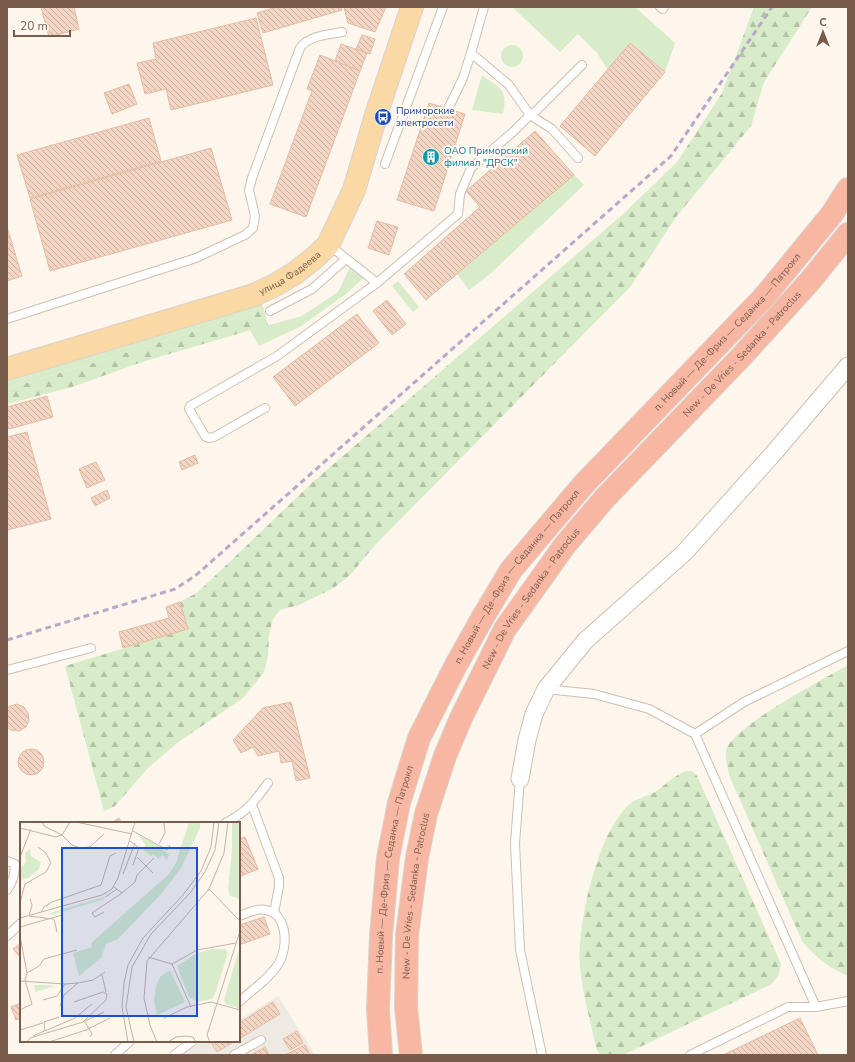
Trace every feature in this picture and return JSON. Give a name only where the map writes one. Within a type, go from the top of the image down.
[{"type":"highway","name":"п. Новый — Де-Фриз — Седанка — Патрокл","points":[[381,1055],[378,1009],[381,935],[388,858],[399,803],[419,738],[456,665],[511,570],[583,484],[764,297],[832,214],[848,189]]},
{"type":"highway","name":"New - De Vries - Sedanka - Patroclus","points":[[410,1055],[406,1007],[407,935],[417,858],[426,814],[447,749],[505,629],[564,545],[605,498],[742,356],[810,281],[848,234]]},
{"type":"main road","name":"улица Фадеева","points":[[7,369],[254,295],[296,273],[328,245],[354,190],[377,112],[412,7]]},
{"type":"street","points":[[520,779],[527,740],[534,714],[546,689],[585,640],[684,553],[772,455],[848,366]]},
{"type":"lane","points":[[385,164],[443,7]]},
{"type":"lane","points":[[448,109],[463,78],[484,7]]},
{"type":"lane","points":[[660,7],[663,9],[664,7]]},
{"type":"lane","points":[[7,318],[196,258],[246,235],[253,228],[255,216],[249,190],[252,178],[300,48],[304,42],[309,39],[342,32]]},
{"type":"lane","points":[[471,53],[509,85],[530,115],[552,130],[578,158]]},
{"type":"lane","points":[[265,408],[214,437],[208,438],[205,436],[189,409],[190,406],[277,356],[377,283],[458,214],[460,194],[471,168],[536,111],[582,65]]},
{"type":"lane","points":[[328,245],[377,283]]},
{"type":"lane","points":[[270,311],[312,289],[346,259]]},
{"type":"lane","points":[[7,670],[91,648]]},
{"type":"lane","points":[[695,734],[744,702],[848,651]]},
{"type":"lane","points":[[546,689],[594,694],[649,709],[695,734],[816,1007]]},
{"type":"lane","points":[[520,779],[514,843],[520,950],[542,1055]]},
{"type":"lane","points":[[227,822],[236,818],[252,805],[268,783]]},
{"type":"lane","points":[[252,805],[279,878],[274,913]]},
{"type":"lane","points":[[7,890],[15,873],[14,863]]},
{"type":"lane","points":[[240,916],[258,910],[266,910],[274,913],[283,928],[285,944],[284,954],[279,964],[266,979],[240,1001]]},
{"type":"lane","points":[[7,936],[20,924]]},
{"type":"lane","points":[[690,1055],[788,1007],[816,1007],[848,1001]]},
{"type":"lane","points":[[234,1055],[261,1040]]},
{"type":"lane","points":[[115,1055],[129,1042]]},
{"type":"lane","points":[[174,1055],[192,1042]]},
{"type":"shaded area","points":[[278,996],[315,1055],[181,1055],[202,1042],[240,1042],[240,1019]]},
{"type":"green space","points":[[512,7],[635,7],[675,43],[665,72],[630,43],[608,70],[597,53],[578,34],[560,52]]},
{"type":"green space","points":[[754,7],[812,7],[764,82],[751,126],[676,217],[631,286],[375,545],[351,574],[334,588],[299,605],[280,610],[273,619],[269,635],[268,656],[264,672],[243,698],[177,743],[147,769],[115,806],[104,811],[65,666],[188,629],[180,602],[198,592],[314,481],[622,215],[677,162],[722,93]]},
{"type":"green space","points":[[508,45],[516,45],[523,52],[523,60],[516,67],[508,67],[501,60],[501,52]]},
{"type":"green space","points":[[482,75],[502,90],[504,94],[503,114],[472,110]]},
{"type":"green space","points":[[574,175],[584,185],[490,274],[469,290],[457,274]]},
{"type":"green space","points":[[352,263],[367,275],[346,294],[300,327],[259,346],[250,330],[302,316],[338,292]]},
{"type":"green space","points":[[398,281],[419,307],[413,312],[392,286]]},
{"type":"green space","points":[[261,302],[264,309],[7,389],[7,382]]},
{"type":"green space","points":[[264,309],[268,325],[142,362],[72,387],[7,404],[7,389]]},
{"type":"green space","points":[[848,665],[848,976],[823,962],[802,941],[729,775],[726,751],[731,741],[760,717]]},
{"type":"green space","points":[[686,771],[692,771],[697,776],[781,964],[779,974],[772,984],[623,1055],[601,1055],[597,1051],[585,999],[580,968],[582,928],[586,904],[599,856],[608,835],[619,816],[633,801],[653,793]]},
{"type":"building","points":[[41,7],[74,7],[79,29],[49,37]]},
{"type":"building","points":[[277,7],[341,7],[342,10],[263,33],[257,13]]},
{"type":"building","points":[[344,7],[386,7],[375,32],[348,23]]},
{"type":"building","points":[[256,18],[273,85],[171,110],[166,89],[145,94],[137,63],[156,59],[153,43]]},
{"type":"building","points":[[362,35],[375,39],[370,54],[356,49]]},
{"type":"building","points":[[630,43],[665,72],[595,156],[560,126]]},
{"type":"building","points":[[341,44],[367,53],[360,71],[335,61]]},
{"type":"building","points":[[320,55],[360,71],[306,217],[270,204],[312,91],[307,89]]},
{"type":"building","points":[[129,84],[137,104],[112,114],[104,93]]},
{"type":"building","name":"ОАО Приморский филиал \"ДРСК\"","points":[[429,103],[465,114],[434,211],[397,200]]},
{"type":"building","points":[[149,118],[161,161],[30,198],[17,155]]},
{"type":"building","points":[[535,131],[574,175],[426,300],[404,274],[480,207],[466,191]]},
{"type":"building","points":[[211,148],[232,220],[50,271],[30,199]]},
{"type":"building","points":[[377,221],[398,227],[389,255],[368,248]]},
{"type":"building","points":[[7,227],[22,276],[7,281]]},
{"type":"building","points":[[387,300],[406,324],[392,335],[373,311]]},
{"type":"building","points":[[357,314],[379,343],[295,406],[273,377]]},
{"type":"building","points":[[47,396],[53,417],[9,429],[7,423],[7,407]]},
{"type":"building","points":[[27,432],[51,519],[7,530],[7,437]]},
{"type":"building","points":[[195,455],[198,463],[182,470],[179,462]]},
{"type":"building","points":[[96,462],[105,480],[87,488],[79,469]]},
{"type":"building","points":[[107,490],[110,498],[95,506],[91,498]]},
{"type":"building","points":[[180,602],[188,629],[123,648],[119,632],[169,618],[166,607]]},
{"type":"building","points":[[291,702],[310,778],[296,781],[292,761],[281,763],[279,751],[258,756],[253,747],[241,753],[233,740],[263,708]]},
{"type":"building","points":[[17,704],[24,707],[28,713],[29,721],[26,727],[19,731],[11,730],[7,727],[7,708]]},
{"type":"building","points":[[31,749],[40,753],[44,762],[40,771],[31,775],[22,771],[18,762],[22,753]]},
{"type":"building","points":[[119,818],[121,822],[113,822]]},
{"type":"building","points":[[245,837],[258,869],[240,877],[240,839]]},
{"type":"building","points":[[264,917],[270,934],[240,945],[240,925]]},
{"type":"building","points":[[20,944],[20,957],[13,949]]},
{"type":"building","points":[[273,1002],[280,1014],[240,1038],[240,1022]]},
{"type":"building","points":[[20,1003],[20,1018],[16,1020],[11,1007]]},
{"type":"building","points":[[800,1018],[818,1055],[723,1055]]},
{"type":"building","points":[[297,1031],[303,1043],[290,1050],[283,1039]]},
{"type":"building","points":[[211,1042],[233,1042],[217,1052]]},
{"type":"building","points":[[305,1045],[310,1055],[285,1055]]},
{"type":"building","points":[[265,1047],[269,1055],[251,1055]]},
{"type":"railway","points":[[7,640],[175,589],[195,576],[671,156],[772,7]]},
{"type":"place","name":"Приморские электросети","points":[[383,117]]},
{"type":"place","name":"ОАО Приморский филиал \"ДРСК\"","points":[[431,157]]}]
